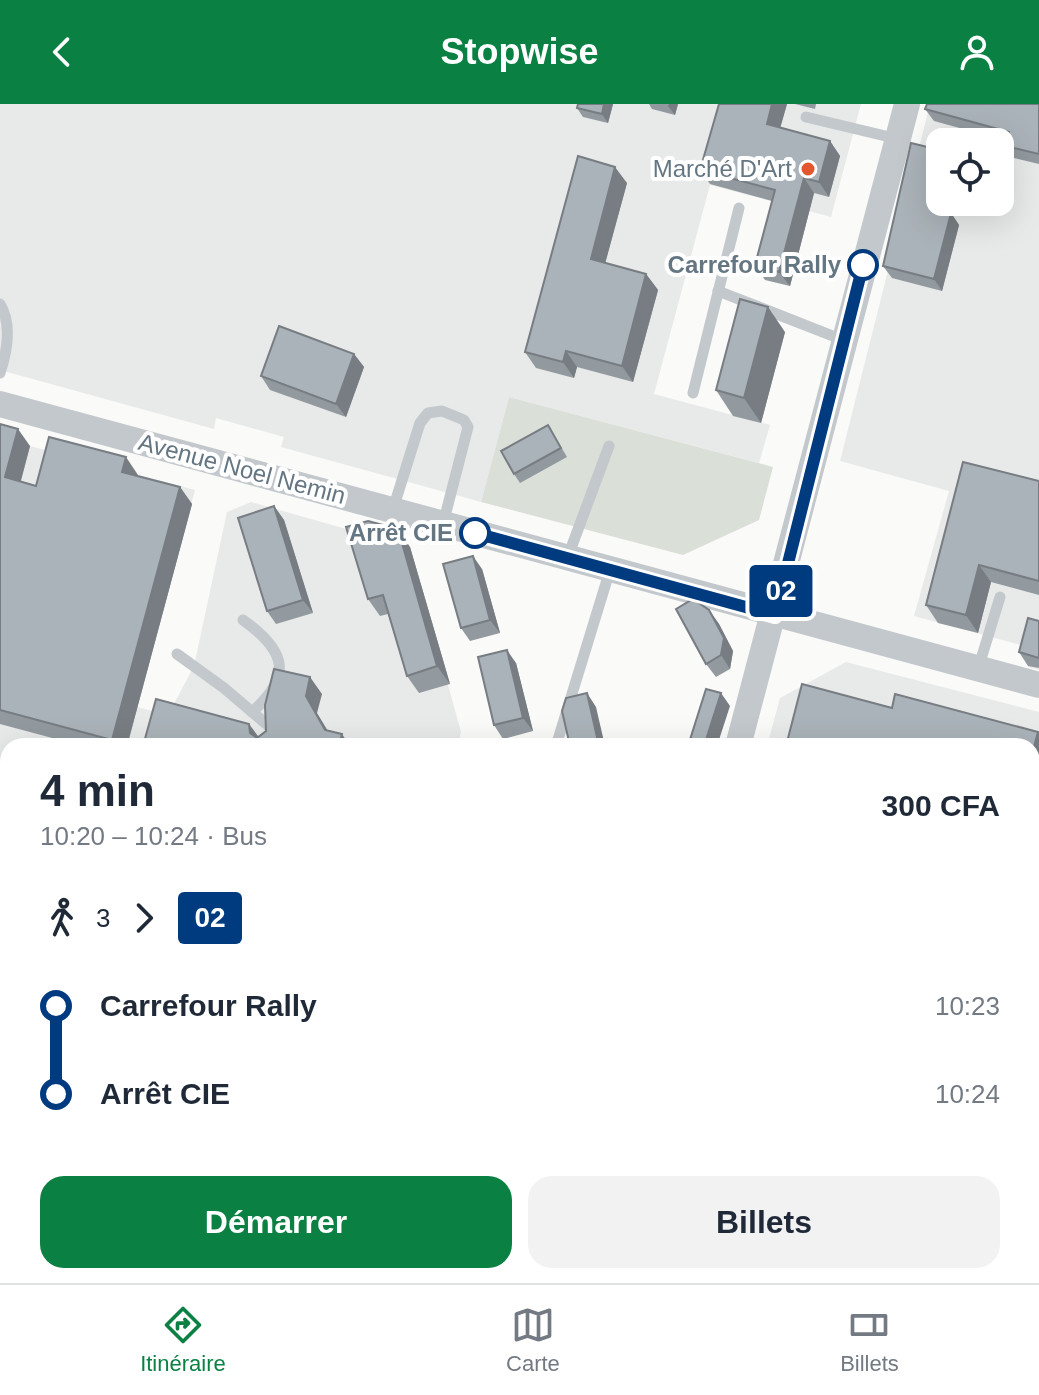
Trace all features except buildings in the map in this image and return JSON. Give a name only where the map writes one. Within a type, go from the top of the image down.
[{"type":"street","points":[[740,738],[907,104]]},
{"type":"street","name":"Avenue Noel Nemin","points":[[0,404],[567,560],[1039,685]]},
{"type":"lane","points":[[806,117],[898,139]]},
{"type":"lane","points":[[693,393],[739,208]]},
{"type":"lane","points":[[718,291],[843,340]]},
{"type":"lane","points":[[0,304],[5,313],[7,352],[0,373]]},
{"type":"lane","points":[[393,510],[420,423],[428,413],[442,411],[464,420],[468,427],[443,524]]},
{"type":"lane","points":[[567,560],[609,446]]},
{"type":"lane","points":[[558,738],[610,570]]},
{"type":"lane","points":[[978,669],[1000,597]]},
{"type":"lane","points":[[243,620],[268,638],[277,655],[279,676],[272,694],[252,712]]},
{"type":"lane","points":[[177,654],[271,728],[270,738]]},
{"type":"shaded area","points":[[0,104],[861,104],[831,217],[710,185],[654,394],[770,425],[759,463],[509,397],[481,502],[281,447],[284,437],[216,418],[214,429],[0,370]]},
{"type":"shaded area","points":[[930,104],[1039,104],[1039,670],[1028,667],[1032,648],[914,616],[949,491],[840,461]]},
{"type":"shaded area","points":[[509,397],[773,467],[759,520],[683,555],[481,502]]},
{"type":"shaded area","points":[[0,438],[195,490],[137,707],[168,715],[194,666],[227,512],[251,502],[410,547],[461,732],[460,738],[0,738]]},
{"type":"shaded area","points":[[846,662],[1039,712],[1039,738],[769,738],[780,698]]},
{"type":"bus line","name":"02","points":[[475,533],[775,615],[863,265]]},
{"type":"place","name":"Marché D'Art","points":[[808,169]]},
{"type":"place","name":"Carrefour Rally","points":[[863,265]]},
{"type":"place","name":"Arrêt CIE","points":[[475,533]]}]
